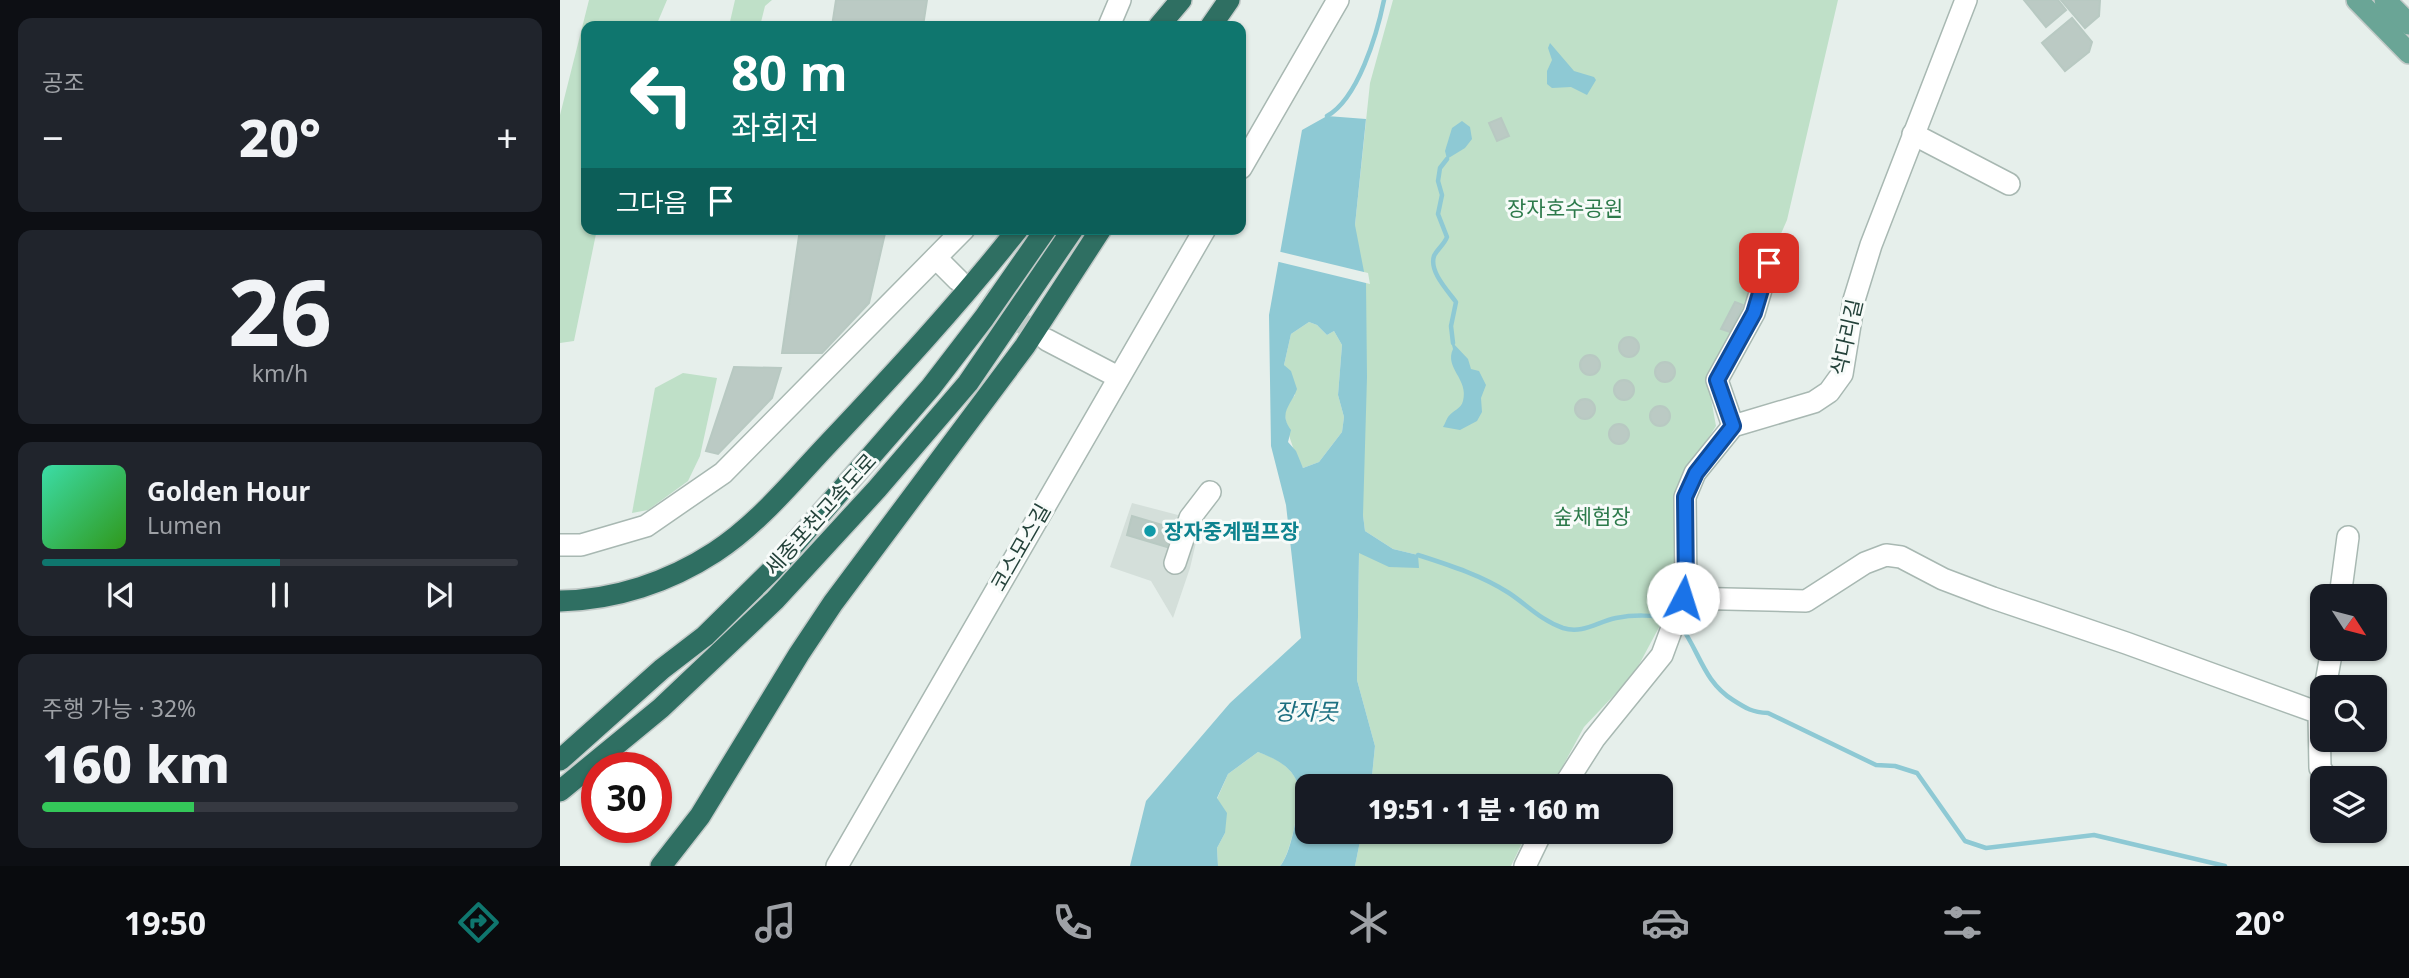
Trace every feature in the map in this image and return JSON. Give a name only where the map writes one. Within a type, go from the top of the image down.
[{"type":"highway","points":[[1163,21],[1181,0]]},
{"type":"highway","points":[[1170,21],[1181,0]]},
{"type":"highway","points":[[1215,21],[1229,0]]},
{"type":"highway","points":[[560,601],[582,601],[639,588],[691,566],[736,536],[800,473],[939,325],[1013,235]]},
{"type":"highway","name":"세종포천고속도로","points":[[560,760],[662,668],[714,627],[771,571],[931,387],[984,318],[1042,235]]},
{"type":"highway","name":"세종포천고속도로","points":[[560,791],[661,708],[775,600],[968,383],[1069,235]]},
{"type":"highway","points":[[661,866],[700,816],[833,603],[1025,346],[1097,235]]},
{"type":"highway","points":[[560,744],[662,668]]},
{"type":"highway","points":[[615,752],[661,708]]},
{"type":"highway","points":[[560,805],[581,785]]},
{"type":"main road","points":[[2357,0],[2409,53]]},
{"type":"main road","points":[[2385,0],[2409,24]]},
{"type":"street","points":[[1111,21],[1120,0]]},
{"type":"street","points":[[1246,159],[1338,0]]},
{"type":"street","name":"삭다리길","points":[[1733,426],[1814,402],[1829,392],[1842,374],[1854,300],[1871,245],[1966,0]]},
{"type":"street","points":[[1913,134],[2009,184]]},
{"type":"street","points":[[560,545],[581,545],[646,526],[723,473],[958,235]]},
{"type":"street","name":"코스모스길","points":[[837,866],[1201,235]]},
{"type":"street","points":[[936,258],[958,280]]},
{"type":"street","points":[[1572,774],[1594,739],[1662,655],[1686,590],[1685,497],[1696,473],[1733,426],[1717,380],[1754,313],[1769,263]]},
{"type":"street","points":[[1047,340],[1118,377]]},
{"type":"street","points":[[1175,563],[1190,518],[1210,492]]},
{"type":"street","points":[[2342,584],[2348,537]]},
{"type":"street","points":[[1681,603],[1806,601],[1865,563],[1886,555],[1902,557],[1943,579],[1993,598],[2310,702]]},
{"type":"street","points":[[1525,866],[1536,844]]},
{"type":"shaded area","points":[[1132,503],[1201,521],[1190,568],[1173,618],[1151,581],[1110,567]]},
{"type":"green space","points":[[589,0],[667,0],[658,21],[584,21]]},
{"type":"green space","points":[[735,0],[772,0],[765,6],[761,21],[730,21]]},
{"type":"green space","name":"장자호수공원","points":[[1393,0],[1838,0],[1787,220],[1762,277],[1708,382],[1716,426],[1700,451],[1676,589],[1634,674],[1584,727],[1559,774],[1372,774],[1375,746],[1357,680],[1359,552],[1418,555],[1393,549],[1365,531],[1363,515],[1355,225],[1370,83]]},
{"type":"green space","points":[[581,32],[581,235],[596,235],[574,341],[560,343],[560,115]]},
{"type":"green space","points":[[1309,322],[1317,325],[1327,335],[1334,331],[1342,345],[1338,395],[1344,417],[1342,432],[1319,462],[1303,468],[1288,433],[1285,417],[1284,409],[1295,395],[1284,365],[1291,334]]},
{"type":"green space","points":[[683,373],[717,378],[700,456],[688,481],[648,510],[632,513],[655,388]]},
{"type":"green space","points":[[1258,752],[1277,760],[1295,778],[1295,823],[1288,851],[1280,866],[1218,866],[1217,848],[1225,833],[1217,799],[1228,774]]},
{"type":"green space","points":[[1359,844],[1522,844],[1511,866],[1355,866]]},
{"type":"water","points":[[1550,43],[1574,71],[1594,77],[1596,80],[1587,95],[1571,87],[1552,88],[1547,84],[1547,71],[1552,60],[1548,48]]},
{"type":"water","name":"장자못","points":[[1327,116],[1366,119],[1355,225],[1366,282],[1367,377],[1363,515],[1365,531],[1393,549],[1418,555],[1419,568],[1389,567],[1359,553],[1357,680],[1375,746],[1372,774],[1295,774],[1295,778],[1277,760],[1258,752],[1228,774],[1217,798],[1227,813],[1225,833],[1217,848],[1218,866],[1130,866],[1146,801],[1230,703],[1301,638],[1286,505],[1271,446],[1269,315],[1302,130]],"holes":[[[1309,322],[1317,325],[1327,335],[1334,331],[1342,345],[1338,395],[1344,417],[1342,432],[1319,462],[1303,468],[1296,451],[1288,442],[1291,430],[1286,414],[1297,389],[1291,371],[1284,365],[1291,334]]]},
{"type":"water","points":[[1462,121],[1470,127],[1472,139],[1465,148],[1447,159],[1445,151],[1452,128]]},
{"type":"water","points":[[1451,341],[1468,359],[1471,369],[1479,371],[1486,385],[1481,398],[1482,412],[1477,421],[1460,430],[1443,427],[1448,417],[1462,404],[1464,393],[1452,362]]},
{"type":"water","name":"장자못","points":[[1295,822],[1295,844],[1359,844],[1355,866],[1280,866],[1288,851]]},
{"type":"pier","points":[[1277,251],[1368,273],[1370,284],[1275,261]]},
{"type":"building","points":[[836,0],[927,0],[924,21],[833,21]]},
{"type":"building","points":[[2024,0],[2058,0],[2066,10],[2046,27]]},
{"type":"building","points":[[2061,0],[2100,0],[2099,16],[2085,28]]},
{"type":"building","points":[[2072,18],[2092,42],[2089,52],[2065,71],[2042,43]]},
{"type":"building","points":[[1501,118],[1509,136],[1497,141],[1489,123]]},
{"type":"building","points":[[799,235],[885,235],[869,303],[822,353],[782,353]]},
{"type":"building","points":[[1735,302],[1743,305],[1730,332],[1721,329]]},
{"type":"building","points":[[1625,337],[1633,337],[1639,347],[1633,357],[1625,357],[1619,351],[1619,343]]},
{"type":"building","points":[[1586,355],[1594,355],[1600,365],[1594,375],[1586,375],[1580,369],[1580,361]]},
{"type":"building","points":[[1661,362],[1669,362],[1675,372],[1669,382],[1661,382],[1655,376],[1655,368]]},
{"type":"building","points":[[734,367],[781,368],[772,398],[718,454],[706,451]]},
{"type":"building","points":[[1620,380],[1628,380],[1634,390],[1628,400],[1620,400],[1614,394],[1614,386]]},
{"type":"building","points":[[1581,399],[1589,399],[1595,409],[1589,419],[1581,419],[1575,413],[1575,405]]},
{"type":"building","points":[[1656,406],[1664,406],[1670,416],[1664,426],[1656,426],[1650,420],[1650,412]]},
{"type":"building","points":[[1615,424],[1623,424],[1629,434],[1623,444],[1615,444],[1609,438],[1609,430]]},
{"type":"building","name":"장자중계펌프장","points":[[1132,516],[1172,528],[1167,547],[1127,535]]},
{"type":"waterway","points":[[1327,116],[1338,108],[1357,81],[1371,47],[1384,0]]},
{"type":"waterway","points":[[1447,159],[1440,168],[1438,181],[1442,195],[1438,214],[1447,237],[1435,254],[1433,262],[1440,280],[1456,302],[1451,326],[1453,343]]},
{"type":"waterway","points":[[1418,555],[1487,581],[1563,628],[1584,629],[1629,616],[1669,620]]},
{"type":"waterway","points":[[1680,625],[1708,675],[1733,700],[1746,708],[1768,713],[1876,765],[1895,766],[1917,773],[1965,841],[1986,848],[2094,835],[2225,866]]},
{"type":"tunnel","points":[[958,280],[1047,340]]},
{"type":"place","name":"장자중계펌프장","points":[[1150,531]]},
{"type":"route","points":[[1683,598],[1686,590],[1685,497],[1696,473],[1733,426],[1717,380],[1754,313],[1769,263]]},
{"type":"park label","name":"숲체험장","points":[[1592,516]]}]
